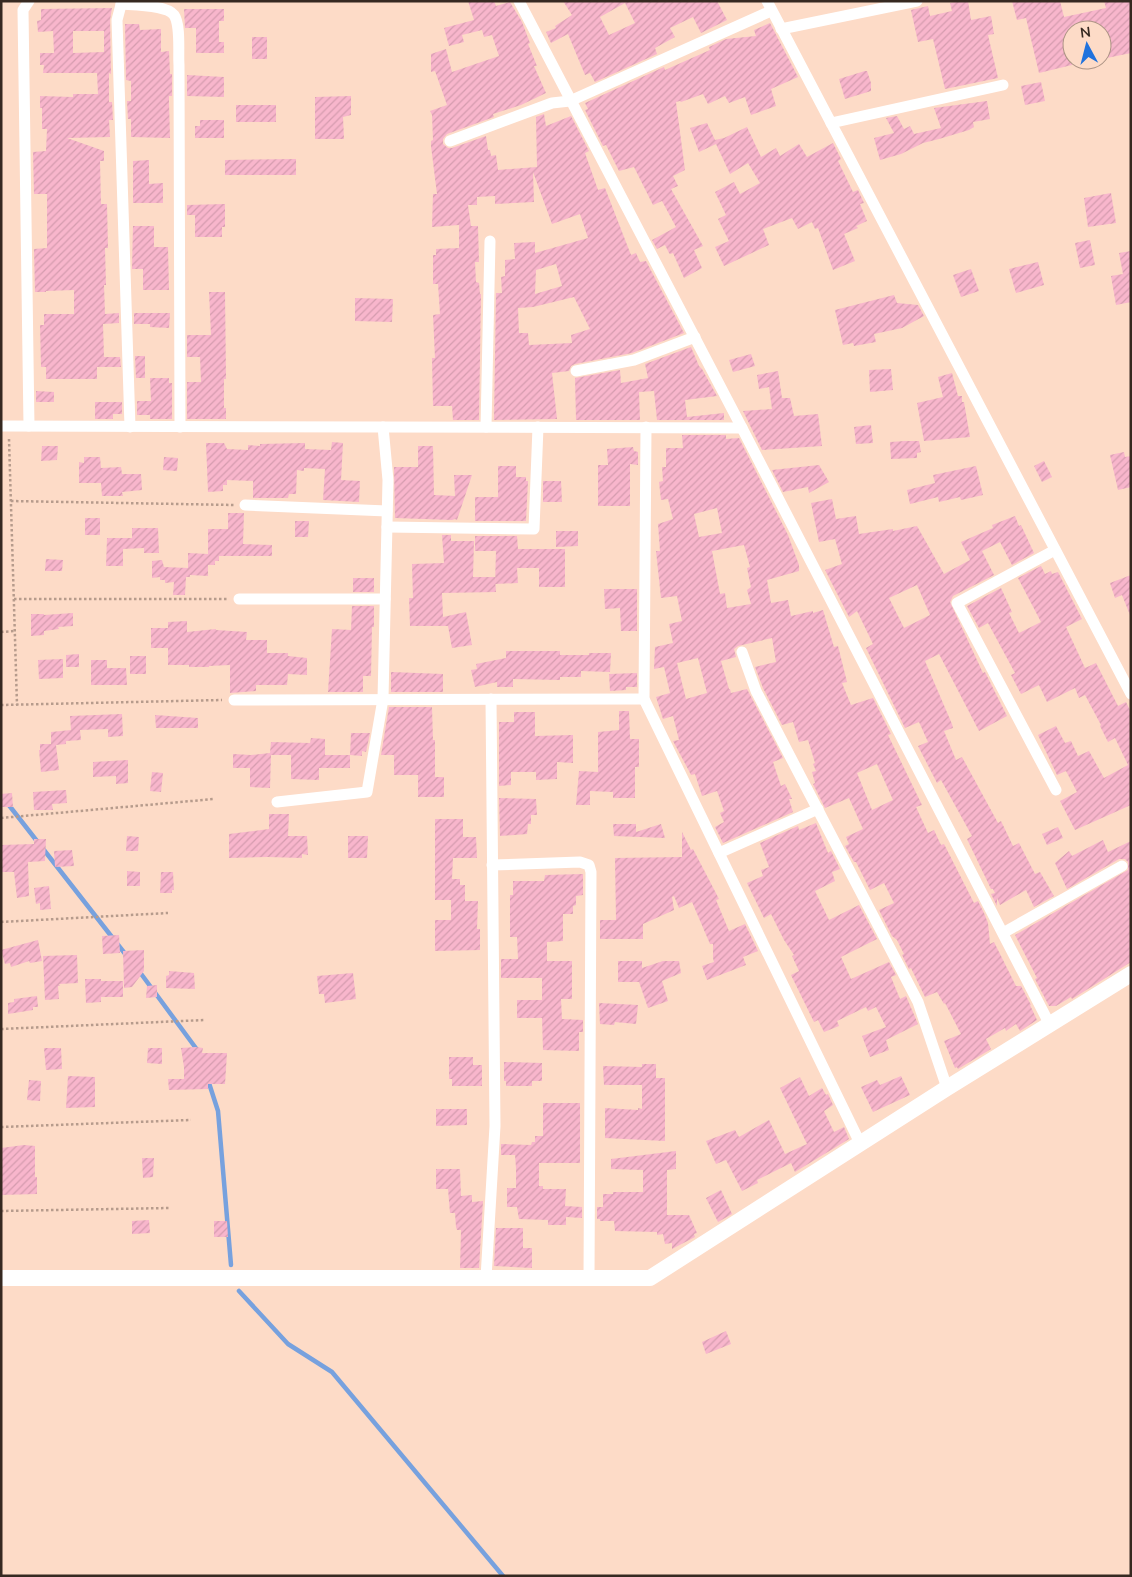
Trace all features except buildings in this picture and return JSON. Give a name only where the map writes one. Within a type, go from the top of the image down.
[{"type":"street","points":[[29,1],[24,10],[29,426]]},
{"type":"street","points":[[519,1],[1050,1025]]},
{"type":"street","points":[[781,29],[917,1]]},
{"type":"street","points":[[130,427],[117,20],[121,2],[166,9],[173,14],[177,23],[179,65],[180,427]]},
{"type":"street","points":[[450,141],[552,103],[570,101],[769,6],[1131,694]]},
{"type":"street","points":[[831,123],[1003,85]]},
{"type":"street","points":[[486,427],[490,241]]},
{"type":"street","points":[[576,371],[634,360],[695,338]]},
{"type":"street","points":[[5,426],[742,428]]},
{"type":"street","points":[[277,802],[367,792],[383,700],[388,480],[383,427]]},
{"type":"street","points":[[387,527],[534,529],[538,427]]},
{"type":"street","points":[[646,428],[644,698],[861,1145]]},
{"type":"street","points":[[245,505],[387,512]]},
{"type":"street","points":[[1055,550],[957,603],[1056,790]]},
{"type":"street","points":[[239,599],[385,600]]},
{"type":"street","points":[[742,652],[756,691],[918,1002],[947,1088]]},
{"type":"street","points":[[234,700],[644,698]]},
{"type":"street","points":[[486,1278],[495,1126],[491,699]]},
{"type":"street","points":[[719,853],[818,809]]},
{"type":"street","points":[[492,866],[580,862],[589,865],[591,872],[589,1278]]},
{"type":"street","points":[[1003,934],[1122,866]]},
{"type":"street","points":[[1,1278],[650,1278],[861,1145],[947,1088],[1131,974]]},
{"type":"path","points":[[5,426],[11,501],[17,705]]},
{"type":"path","points":[[11,501],[245,505]]},
{"type":"path","points":[[14,599],[239,599]]},
{"type":"path","points":[[1,632],[15,631]]},
{"type":"path","points":[[1,705],[234,700]]},
{"type":"path","points":[[1,818],[214,799]]},
{"type":"path","points":[[1,922],[168,913]]},
{"type":"path","points":[[1,1030],[205,1020]]},
{"type":"path","points":[[1,1127],[191,1120]]},
{"type":"path","points":[[1,1211],[169,1208]]},
{"type":"waterway","points":[[8,804],[126,955]]},
{"type":"waterway","points":[[139,971],[198,1051]]},
{"type":"waterway","points":[[208,1080],[218,1111],[231,1265]]},
{"type":"waterway","points":[[239,1291],[288,1344],[332,1372],[503,1576]]}]
